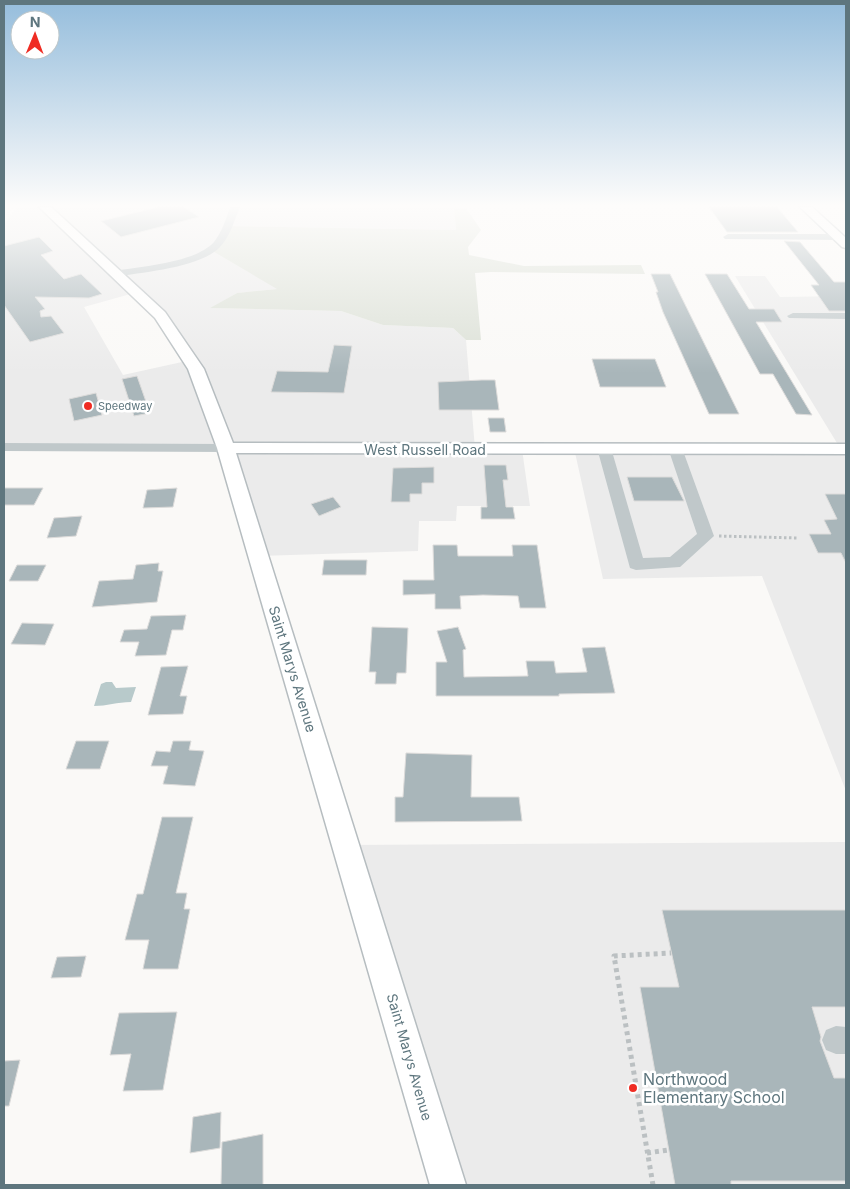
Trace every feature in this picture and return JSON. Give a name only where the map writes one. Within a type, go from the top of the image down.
[{"type":"main road","name":"Saint Marys Avenue","points":[[104,262],[160,315],[185,350],[200,379],[226,448],[448,1185]]},
{"type":"main road","name":"West Russell Road","points":[[226,448],[846,449]]},
{"type":"street","points":[[116,274],[170,262]]},
{"type":"street","points":[[793,316],[846,316]]},
{"type":"street","name":"West Russell Road","points":[[4,447],[226,448]]},
{"type":"street","points":[[604,448],[636,564],[674,563],[706,536],[675,448]]},
{"type":"path","points":[[706,536],[798,538]]},
{"type":"path","points":[[653,1185],[614,956],[671,953]]},
{"type":"path","points":[[647,1154],[668,1150]]},
{"type":"shaded area","points":[[4,262],[257,262],[278,289],[237,293],[211,308],[341,311],[383,325],[453,328],[466,340],[475,449],[522,449],[530,506],[457,506],[456,521],[419,521],[418,551],[259,556],[226,448],[4,447]],"holes":[[[134,293],[191,360],[123,375],[84,307]]]},
{"type":"shaded area","points":[[232,262],[506,262],[524,266],[641,265],[645,274],[475,273],[481,340],[466,340],[453,328],[383,325],[341,311],[210,308],[237,293],[277,289]]},
{"type":"shaded area","points":[[735,276],[765,276],[780,297],[846,296],[846,791],[762,576],[603,579],[574,448],[840,448]]},
{"type":"shaded area","points":[[112,682],[116,688],[136,687],[131,702],[94,706],[101,684]]},
{"type":"shaded area","name":"Northwood Elementary School","points":[[846,842],[846,1185],[450,1185],[346,845]]},
{"type":"building","points":[[4,262],[48,262],[64,279],[81,274],[102,294],[89,298],[35,297],[45,309],[40,311],[41,317],[51,316],[64,333],[30,342],[4,305]]},
{"type":"building","points":[[801,262],[817,262],[834,282],[846,282],[846,311],[829,311],[811,285],[819,285]]},
{"type":"building","points":[[651,274],[670,274],[739,414],[709,414],[663,312]]},
{"type":"building","points":[[705,274],[727,274],[749,309],[774,309],[782,322],[756,322],[812,415],[796,414],[773,374],[760,374]]},
{"type":"building","points":[[334,345],[352,346],[344,393],[271,392],[277,371],[328,372]]},
{"type":"building","points":[[592,359],[655,359],[666,387],[600,387]]},
{"type":"building","points":[[137,376],[150,413],[134,416],[122,379]]},
{"type":"building","points":[[495,380],[499,410],[439,410],[438,382]]},
{"type":"building","points":[[96,393],[102,415],[74,421],[69,399]]},
{"type":"building","points":[[488,418],[504,418],[506,432],[490,432]]},
{"type":"building","points":[[484,465],[506,465],[508,480],[503,480],[506,507],[513,507],[515,519],[481,519],[481,507],[487,507]]},
{"type":"building","points":[[434,467],[434,483],[422,483],[422,494],[410,494],[410,502],[391,502],[393,468]]},
{"type":"building","points":[[627,477],[672,477],[684,501],[634,501]]},
{"type":"building","points":[[4,488],[43,488],[34,505],[4,505]]},
{"type":"building","points":[[177,488],[173,507],[143,508],[147,490]]},
{"type":"building","points":[[825,494],[846,494],[846,563],[841,553],[818,553],[809,534],[831,534],[824,520],[837,519]]},
{"type":"building","points":[[333,497],[341,507],[319,516],[311,504]]},
{"type":"building","points":[[82,516],[76,536],[47,538],[54,518]]},
{"type":"building","points":[[433,545],[457,545],[458,556],[513,556],[512,545],[537,545],[546,608],[520,608],[518,596],[483,595],[460,596],[461,609],[435,609],[435,594],[403,595],[403,580],[434,580]]},
{"type":"building","points":[[324,560],[367,560],[366,575],[322,575]]},
{"type":"building","points":[[159,563],[158,571],[163,571],[157,602],[92,607],[99,581],[133,579],[136,565]]},
{"type":"building","points":[[17,565],[46,565],[38,581],[9,581]]},
{"type":"building","points":[[186,615],[183,630],[172,630],[166,655],[135,656],[139,642],[120,642],[124,630],[147,629],[151,616]]},
{"type":"building","points":[[22,623],[54,624],[45,645],[11,644]]},
{"type":"building","points":[[372,627],[408,628],[406,673],[397,673],[396,684],[375,684],[376,672],[369,672]]},
{"type":"building","points":[[458,627],[466,649],[463,650],[464,677],[528,676],[526,661],[554,661],[556,673],[587,672],[582,648],[605,647],[615,693],[559,694],[559,696],[436,696],[436,662],[447,662],[437,631]]},
{"type":"building","points":[[188,666],[180,696],[187,696],[183,714],[148,715],[161,667]]},
{"type":"building","points":[[76,741],[109,741],[100,769],[66,769]]},
{"type":"building","points":[[173,741],[191,741],[189,750],[204,751],[195,786],[163,784],[168,766],[151,766],[156,751],[170,752]]},
{"type":"building","points":[[406,753],[472,755],[471,797],[519,797],[522,821],[395,822],[395,797],[403,797]]},
{"type":"building","points":[[162,817],[193,817],[176,893],[187,893],[184,909],[190,909],[178,969],[143,969],[149,940],[125,940],[137,894],[143,894]]},
{"type":"building","name":"Northwood Elementary School","points":[[662,910],[846,910],[846,1007],[812,1007],[821,1037],[820,1041],[834,1078],[846,1078],[846,1181],[731,1181],[731,1185],[675,1185],[640,987],[679,987]]},
{"type":"building","points":[[86,956],[81,977],[51,978],[57,957]]},
{"type":"building","points":[[177,1012],[163,1090],[123,1091],[131,1054],[110,1055],[119,1013]]},
{"type":"building","points":[[20,1060],[9,1106],[4,1106],[4,1061]]},
{"type":"building","points":[[221,1112],[220,1148],[190,1153],[193,1117]]},
{"type":"building","points":[[263,1134],[263,1185],[221,1185],[222,1142]]},
{"type":"place","name":"Speedway","points":[[88,406]]},
{"type":"place","name":"Northwood Elementary School","points":[[633,1088]]}]
